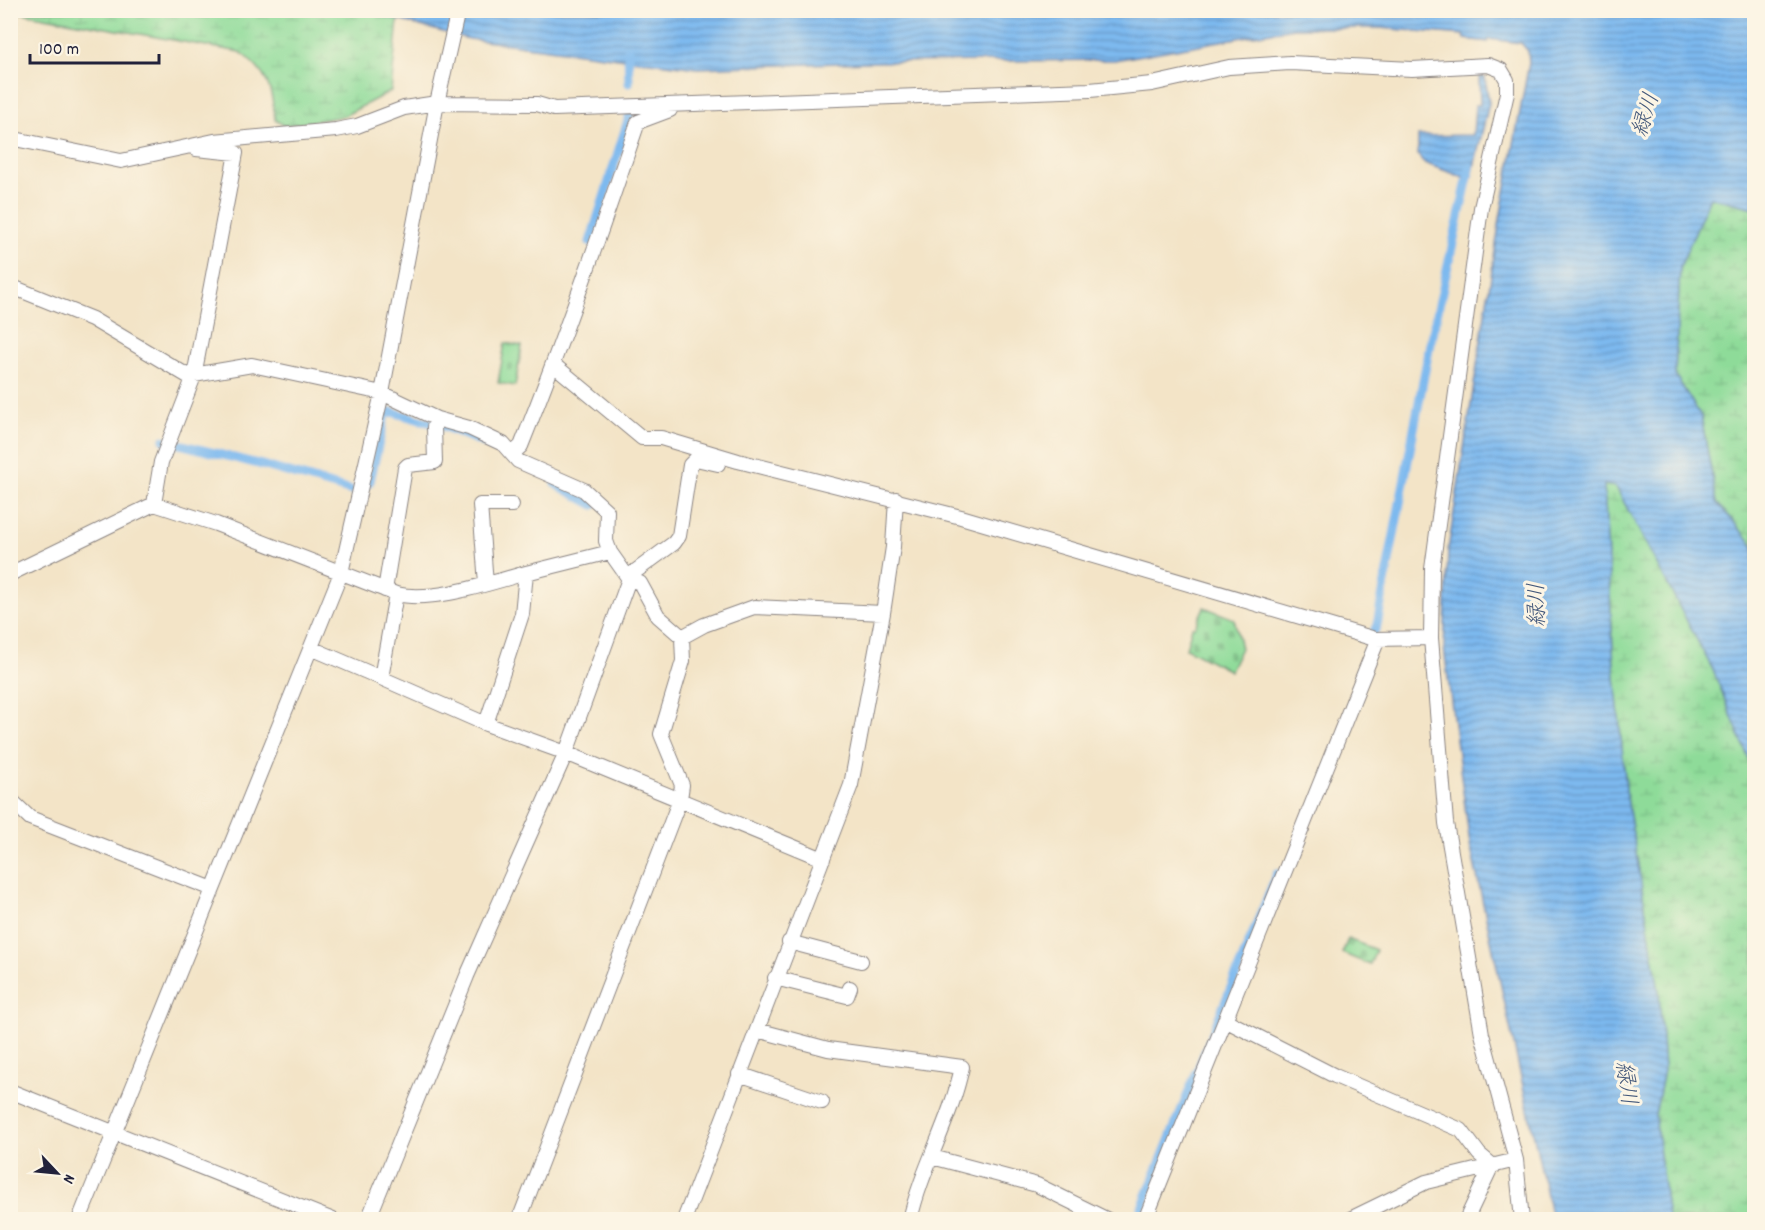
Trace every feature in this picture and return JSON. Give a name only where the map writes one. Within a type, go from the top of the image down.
[{"type":"street","points":[[79,1220],[341,573],[382,393],[438,98],[458,10]]},
{"type":"street","points":[[10,138],[121,161],[214,141],[357,126],[438,98],[537,104],[554,109],[1090,90],[1152,84],[1229,68],[1290,63],[1413,69],[1488,65],[1501,70],[1507,80],[1507,93],[1480,219],[1432,569],[1431,638],[1446,824],[1489,1065],[1516,1160],[1522,1220]]},
{"type":"street","points":[[509,451],[521,446],[554,365],[638,122],[670,110],[671,105]]},
{"type":"street","points":[[154,504],[156,485],[168,443],[194,376],[236,153],[182,147]]},
{"type":"street","points":[[10,286],[75,310],[178,370],[194,376],[252,365],[382,393],[435,423],[469,428],[509,451],[518,461],[584,490],[603,505],[607,511],[607,553],[629,578],[640,584],[658,616],[682,637],[683,661],[664,715],[661,734],[666,751],[682,785],[519,1220]]},
{"type":"street","points":[[554,365],[639,436],[661,438],[738,461],[896,499],[1373,638],[1431,638]]},
{"type":"street","points":[[381,678],[405,468],[408,465],[435,462],[435,423]]},
{"type":"street","points":[[368,1220],[463,987],[566,753],[629,578],[674,543],[679,536],[690,465],[696,459],[736,468],[738,461]]},
{"type":"street","points":[[684,1220],[850,784],[883,614],[893,547],[896,499]]},
{"type":"street","points":[[10,574],[154,504],[216,524],[410,598],[486,584],[607,553]]},
{"type":"street","points":[[486,584],[480,506],[508,508]]},
{"type":"street","points":[[486,724],[522,614],[525,573]]},
{"type":"street","points":[[682,637],[704,625],[754,607],[883,614]]},
{"type":"street","points":[[1145,1220],[1373,638]]},
{"type":"street","points":[[311,648],[486,724],[566,753],[823,859]]},
{"type":"street","points":[[10,799],[30,818],[147,866],[213,889]]},
{"type":"street","points":[[789,942],[861,961]]},
{"type":"street","points":[[776,978],[847,996],[850,988]]},
{"type":"street","points":[[1225,1020],[1335,1076],[1461,1130],[1479,1154],[1492,1165]]},
{"type":"street","points":[[757,1030],[828,1049],[962,1066],[958,1087],[932,1157],[919,1182],[910,1220]]},
{"type":"street","points":[[739,1074],[822,1102]]},
{"type":"street","points":[[10,1091],[333,1220]]},
{"type":"street","points":[[932,1157],[1037,1185],[1108,1220]]},
{"type":"street","points":[[1347,1220],[1426,1182],[1516,1160]]},
{"type":"street","points":[[1466,1220],[1492,1165]]},
{"type":"green space","points":[[11,11],[364,11],[398,20],[391,91],[344,116],[285,126],[275,120],[270,89],[262,74],[240,52]]},
{"type":"green space","points":[[1710,197],[1754,208],[1754,552],[1751,542],[1717,503],[1701,416],[1675,375],[1680,267]]},
{"type":"green space","points":[[505,343],[522,346],[515,386],[498,383]]},
{"type":"green space","points":[[1604,485],[1616,487],[1713,670],[1754,772],[1754,1219],[1668,1219],[1655,1115],[1664,1070],[1659,992],[1627,798],[1614,667]]},
{"type":"green space","points":[[1204,607],[1234,619],[1241,648],[1230,671],[1186,648],[1192,627],[1195,627]]},
{"type":"green space","points":[[1348,939],[1376,950],[1370,965],[1342,953]]},
{"type":"water","name":"緑川","points":[[364,11],[1754,11],[1754,208],[1710,197],[1680,267],[1675,375],[1701,416],[1717,503],[1751,542],[1754,552],[1754,772],[1713,670],[1616,487],[1604,485],[1614,667],[1627,798],[1659,992],[1664,1070],[1655,1115],[1668,1219],[1552,1219],[1470,844],[1444,648],[1448,550],[1500,219],[1529,63],[1528,51],[1521,43],[1489,39],[1488,42],[1465,39],[1464,35],[1380,28],[1293,28],[1115,60],[868,62],[697,68],[469,39]]},
{"type":"water","points":[[1479,76],[1485,77],[1489,103],[1471,180],[1424,163],[1418,155],[1418,136],[1473,135],[1475,105],[1480,105]]},
{"type":"waterway","points":[[628,49],[629,83]]},
{"type":"waterway","points":[[590,242],[630,114]]},
{"type":"waterway","points":[[1370,641],[1377,625],[1429,349],[1470,168]]},
{"type":"waterway","points":[[366,485],[370,481],[385,415],[392,412],[446,427],[494,447]]},
{"type":"waterway","points":[[164,440],[352,491]]},
{"type":"waterway","points":[[556,484],[594,505]]},
{"type":"waterway","points":[[1137,1220],[1277,874]]}]
